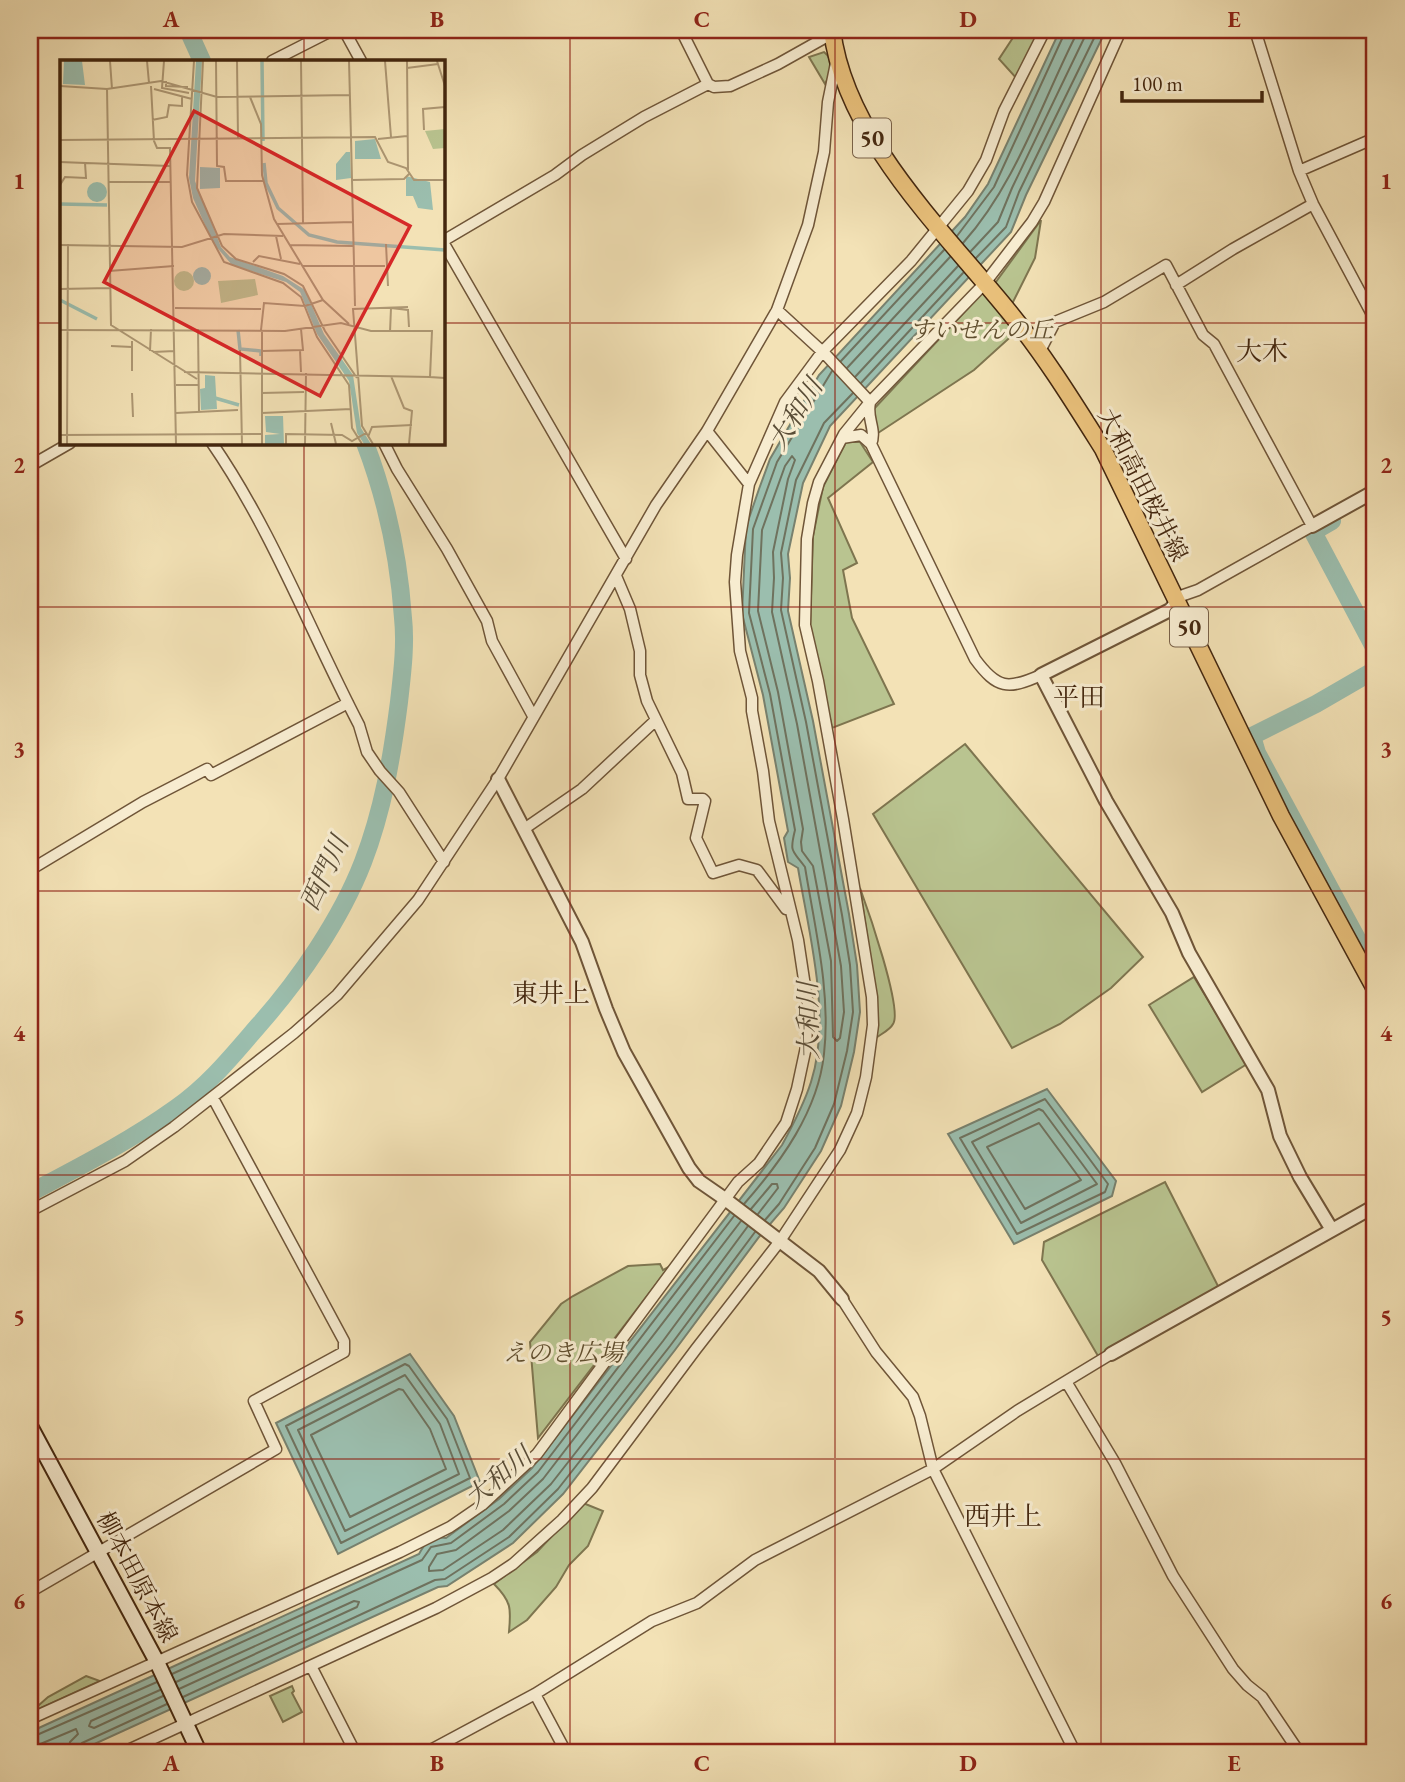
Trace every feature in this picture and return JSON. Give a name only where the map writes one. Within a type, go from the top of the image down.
[{"type":"main road","name":"大和高田桜井線","points":[[834,32],[836,60],[860,118],[882,155],[1039,353],[1103,449],[1281,816],[1375,989]]},
{"type":"main road","name":"柳本田原本線","points":[[30,1426],[158,1663],[199,1752]]},
{"type":"street","points":[[274,60],[333,30]]},
{"type":"street","points":[[344,30],[360,60]]},
{"type":"street","points":[[681,30],[708,84],[714,87],[730,86],[778,64],[834,32]]},
{"type":"street","points":[[30,1719],[400,1552],[450,1527],[482,1505],[537,1454],[738,1182],[759,1163],[786,1123],[806,1047],[808,1006],[798,940],[769,821],[752,698],[740,651],[735,582],[749,484],[785,402],[824,354],[941,229],[968,191],[986,160],[1004,111],[1045,30]]},
{"type":"street","points":[[124,1752],[436,1608],[513,1564],[562,1520],[592,1488],[778,1239],[840,1150],[857,1112],[866,1077],[873,1024],[873,997],[818,681],[805,625],[807,539],[813,503],[819,482],[842,438],[868,401],[983,281],[1032,222],[1044,202],[1121,30]]},
{"type":"street","points":[[1255,30],[1299,171],[1313,204],[1375,320]]},
{"type":"street","points":[[30,1211],[125,1160],[213,1098],[325,1007],[418,900],[498,779],[656,505],[707,431],[777,310],[807,225],[824,152],[828,103],[836,60]]},
{"type":"street","points":[[444,240],[555,176],[582,155],[644,117],[708,84]]},
{"type":"street","points":[[1299,171],[1375,138]]},
{"type":"street","points":[[1176,285],[1313,204]]},
{"type":"street","points":[[444,243],[626,559]]},
{"type":"street","points":[[1039,353],[1055,322],[1104,302],[1166,265],[1203,335],[1214,344],[1312,526]]},
{"type":"street","points":[[777,310],[824,354],[868,401],[867,412],[874,436],[871,444]]},
{"type":"street","points":[[707,431],[749,484]]},
{"type":"street","points":[[842,438],[861,435],[871,444],[975,659],[995,681],[1008,685],[1018,685],[1041,675],[1170,610],[1176,600],[1375,491]]},
{"type":"street","points":[[30,466],[68,444]]},
{"type":"street","points":[[213,444],[232,472],[272,550],[359,725],[367,752],[399,792],[444,862]]},
{"type":"street","points":[[384,444],[447,549],[533,716]]},
{"type":"street","points":[[616,576],[630,609],[640,650],[640,675],[656,720],[682,773],[688,799],[705,801],[696,838],[713,873],[739,864],[757,870],[791,916]]},
{"type":"street","points":[[1041,675],[1106,801],[1172,913],[1189,953],[1268,1090],[1280,1136],[1300,1177],[1332,1230]]},
{"type":"street","points":[[30,870],[143,802],[206,769],[211,775],[348,704]]},
{"type":"street","points":[[524,829],[582,789],[656,720]]},
{"type":"street","points":[[498,779],[586,951],[624,1052],[689,1168],[699,1181],[819,1271],[842,1299],[876,1352],[913,1398],[933,1469],[1075,1752]]},
{"type":"street","points":[[30,1592],[276,1449],[254,1401],[344,1352],[344,1341],[213,1098]]},
{"type":"street","points":[[434,1751],[535,1694],[652,1621],[697,1602],[755,1560],[933,1469],[1017,1411],[1111,1354],[1375,1206]]},
{"type":"street","points":[[1067,1383],[1115,1463],[1181,1588],[1233,1669],[1262,1697],[1299,1752]]},
{"type":"street","points":[[311,1666],[355,1752]]},
{"type":"street","points":[[535,1694],[566,1752]]},
{"type":"green space","points":[[1018,30],[1028,30],[1039,38],[1018,80],[999,59]]},
{"type":"green space","points":[[824,52],[830,59],[831,67],[825,84],[809,57]]},
{"type":"green space","points":[[1041,220],[1035,258],[1010,308],[993,286]]},
{"type":"green space","name":"すいせんの丘","points":[[983,292],[1016,332],[974,370],[878,433],[872,411]]},
{"type":"green space","points":[[846,442],[860,442],[873,462],[828,498],[857,563],[843,570],[852,618],[894,704],[832,728],[810,626],[813,536],[823,487]]},
{"type":"green space","points":[[965,744],[1143,957],[1111,988],[1060,1024],[1012,1048],[873,814]]},
{"type":"green space","points":[[860,888],[883,958],[895,1015],[892,1026],[876,1038],[877,1004]]},
{"type":"green space","points":[[1194,977],[1247,1064],[1202,1092],[1149,1005]]},
{"type":"green space","points":[[1165,1182],[1219,1288],[1098,1356],[1042,1260],[1044,1242]]},
{"type":"green space","name":"えのき広場","points":[[660,1264],[663,1270],[670,1266],[538,1438],[530,1342],[561,1304],[573,1296],[628,1266]]},
{"type":"green space","points":[[583,1503],[603,1511],[588,1546],[569,1565],[556,1587],[527,1620],[509,1632],[509,1606],[494,1584],[537,1552]]},
{"type":"green space","points":[[86,1676],[100,1681],[30,1713],[48,1697]]},
{"type":"green space","points":[[292,1686],[292,1693],[302,1712],[283,1722],[270,1696]]},
{"type":"water","points":[[1060,30],[1106,30],[1026,195],[1011,232],[830,426],[803,483],[788,554],[788,611],[813,721],[849,914],[857,965],[860,1012],[841,1106],[821,1151],[784,1208],[563,1494],[513,1543],[447,1586],[438,1587],[77,1752],[30,1752],[30,1732],[419,1554],[430,1540],[446,1538],[499,1499],[532,1468],[782,1145],[811,1082],[817,1057],[819,1003],[798,868],[788,862],[784,838],[788,831],[763,695],[742,614],[746,527],[770,459],[819,375],[965,217],[988,184]]},
{"type":"water","points":[[1047,1089],[1116,1181],[1112,1196],[1014,1244],[948,1134]]},
{"type":"water","points":[[410,1354],[454,1416],[480,1482],[338,1554],[276,1423]]},
{"type":"waterway","name":"西門川","points":[[188,30],[202,60]]},
{"type":"waterway","name":"西門川","points":[[30,1193],[141,1132],[188,1099],[209,1080],[230,1059],[303,969],[331,927],[354,884],[370,842],[386,783],[404,649],[395,551],[379,485],[365,444]]},
{"type":"waterway","points":[[1332,521],[1313,532],[1375,649]]},
{"type":"waterway","points":[[1375,663],[1373,671],[1252,736],[1257,753],[1375,972]]},
{"type":"district","name":"大木","points":[[1262,351]]},
{"type":"district","name":"平田","points":[[1079,697]]},
{"type":"district","name":"東井上","points":[[551,993]]},
{"type":"district","name":"西井上","points":[[1003,1516]]},
{"type":"water label","name":"大和川","points":[[795,414]]},
{"type":"water label","name":"大和川","points":[[808,1021]]},
{"type":"water label","name":"大和川","points":[[498,1477]]}]
